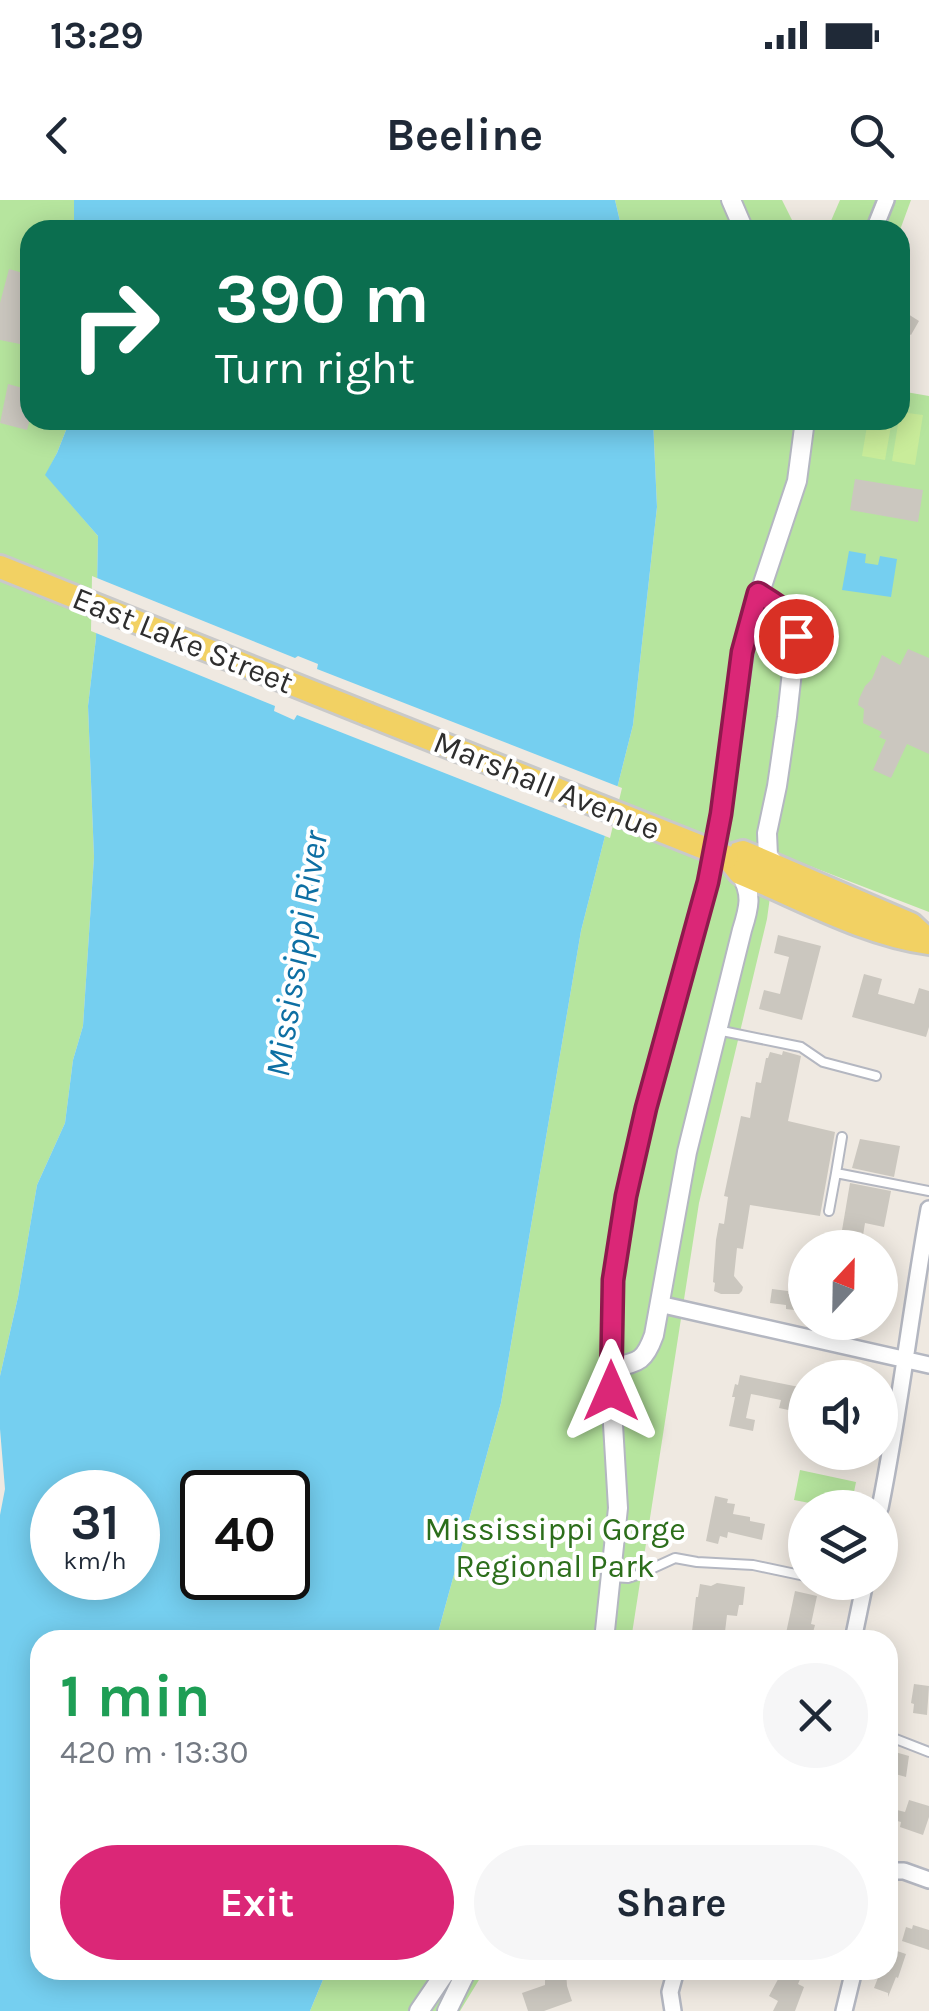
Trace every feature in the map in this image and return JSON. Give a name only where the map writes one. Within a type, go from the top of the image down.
[{"type":"main road","name":"East Lake Street","points":[[0,567],[367,714]]},
{"type":"main road","name":"Marshall Avenue","points":[[367,714],[778,878],[910,924],[929,942]]},
{"type":"street","points":[[605,1630],[618,1508],[610,1368],[613,1280],[626,1196],[708,882],[742,652],[758,593],[788,511],[804,430]]},
{"type":"street","points":[[750,906],[778,878],[768,856],[767,832],[777,786],[796,636],[792,619],[758,593]]},
{"type":"street","points":[[610,1368],[635,1362],[648,1352],[688,1152],[750,906],[737,861],[767,832]]},
{"type":"street","points":[[883,1490],[929,1209]]},
{"type":"street","points":[[659,1304],[929,1365]]},
{"type":"street","points":[[855,1630],[861,1600]]},
{"type":"street","points":[[898,1870],[929,1880]]},
{"type":"street","points":[[419,2011],[441,1980]]},
{"type":"street","points":[[447,2011],[462,1980]]},
{"type":"street","points":[[673,1980],[670,1992],[673,2011]]},
{"type":"street","points":[[844,2011],[852,1980]]},
{"type":"lane","points":[[716,1030],[800,1047],[823,1062],[876,1076]]},
{"type":"lane","points":[[829,1211],[842,1138]]},
{"type":"lane","points":[[836,1174],[929,1191]]},
{"type":"lane","points":[[612,1577],[628,1578],[675,1558],[788,1572]]},
{"type":"lane","points":[[898,1740],[929,1752]]},
{"type":"green space","points":[[0,200],[74,200],[74,220],[20,220],[20,430],[66,430],[46,475],[98,536],[96,638],[88,706],[94,857],[83,1026],[73,1060],[65,1123],[37,1185],[0,1376]]},
{"type":"green space","points":[[615,200],[782,200],[792,220],[620,220]]},
{"type":"green space","points":[[840,200],[911,200],[904,220],[831,220]]},
{"type":"green space","name":"Mississippi Gorge Regional Park","points":[[910,393],[929,396],[929,912],[776,853],[767,919],[699,1203],[633,1630],[439,1630],[501,1403],[581,931],[633,725],[657,507],[653,430],[910,430]]},
{"type":"green space","points":[[910,413],[923,415],[915,465],[892,461],[897,430],[910,430]]},
{"type":"green space","points":[[866,430],[890,430],[885,460],[862,456]]},
{"type":"green space","points":[[800,1470],[856,1482],[854,1490],[796,1490]]},
{"type":"green space","points":[[323,1980],[479,1980],[460,2011],[310,2011]]},
{"type":"water","points":[[74,200],[615,200],[620,220],[74,220]]},
{"type":"water","name":"Mississippi River","points":[[66,430],[653,430],[657,507],[633,725],[581,931],[501,1403],[439,1630],[30,1630],[30,1980],[323,1980],[310,2011],[0,2011],[0,1515],[5,1489],[0,1376],[37,1185],[65,1123],[73,1060],[83,1026],[94,857],[88,706],[96,638],[98,536],[45,475]]},
{"type":"water","points":[[849,551],[866,554],[865,563],[878,565],[880,556],[897,559],[891,597],[842,590]]},
{"type":"pier","points":[[92,576],[622,788],[610,838],[297,715],[294,720],[274,711],[275,706],[91,631]]},
{"type":"building","points":[[9,269],[20,272],[20,344],[0,340],[0,303]]},
{"type":"building","points":[[910,315],[919,321],[910,334]]},
{"type":"building","points":[[8,384],[20,387],[20,428],[0,423]]},
{"type":"building","points":[[855,479],[923,490],[918,522],[850,510]]},
{"type":"building","points":[[908,649],[929,658],[929,754],[907,744],[891,778],[873,770],[886,740],[879,737],[882,732],[863,723],[864,709],[858,705],[882,655],[900,665]]},
{"type":"building","points":[[778,935],[821,946],[802,1020],[759,1009],[764,990],[780,994],[789,957],[774,953]]},
{"type":"building","points":[[864,974],[882,979],[878,994],[914,1004],[919,988],[929,991],[926,1037],[852,1017]]},
{"type":"building","points":[[783,1051],[801,1056],[788,1121],[835,1132],[820,1216],[750,1205],[743,1249],[737,1248],[734,1276],[742,1291],[721,1294],[714,1291],[713,1282],[716,1240],[719,1223],[724,1224],[728,1197],[724,1196],[741,1116],[750,1118],[756,1082],[761,1083],[766,1058],[770,1052],[782,1055]]},
{"type":"building","points":[[860,1139],[900,1146],[894,1177],[852,1168]]},
{"type":"building","points":[[850,1183],[891,1191],[884,1227],[865,1223],[864,1230],[842,1230]]},
{"type":"building","points":[[772,1289],[788,1291],[788,1309],[786,1305],[770,1303]]},
{"type":"building","points":[[740,1375],[788,1385],[788,1410],[779,1408],[781,1400],[751,1394],[746,1418],[755,1420],[753,1431],[729,1426],[732,1397],[735,1384],[738,1385]]},
{"type":"building","points":[[715,1496],[735,1504],[733,1514],[765,1524],[762,1540],[728,1532],[727,1538],[720,1536],[718,1544],[706,1541]]},
{"type":"building","points":[[717,1583],[745,1587],[743,1605],[739,1605],[737,1616],[727,1615],[725,1630],[692,1630],[700,1584]]},
{"type":"building","points":[[793,1600],[816,1600],[811,1624],[815,1625],[814,1630],[787,1630]]},
{"type":"building","points":[[914,1684],[929,1686],[927,1715],[913,1713]]},
{"type":"building","points":[[898,1753],[909,1756],[906,1777],[898,1775]]},
{"type":"building","points":[[909,1800],[929,1806],[923,1835],[900,1827],[898,1810],[905,1812]]},
{"type":"building","points":[[913,1925],[929,1930],[929,1950],[902,1941],[906,1927],[912,1929]]},
{"type":"building","points":[[898,1951],[906,1954],[898,1978]]},
{"type":"building","points":[[545,1980],[567,1980],[572,2001],[544,2011],[528,2011],[522,1993],[545,1985]]},
{"type":"building","points":[[778,1980],[800,1980],[798,1984],[804,1987],[795,2011],[773,2011],[778,2001],[769,1996]]},
{"type":"building","points":[[877,1980],[895,1980],[888,1997],[888,1993],[874,1988]]},
{"type":"route","points":[[611,1391],[613,1280],[626,1196],[708,882],[742,652],[758,593],[792,619],[796,636]]}]
